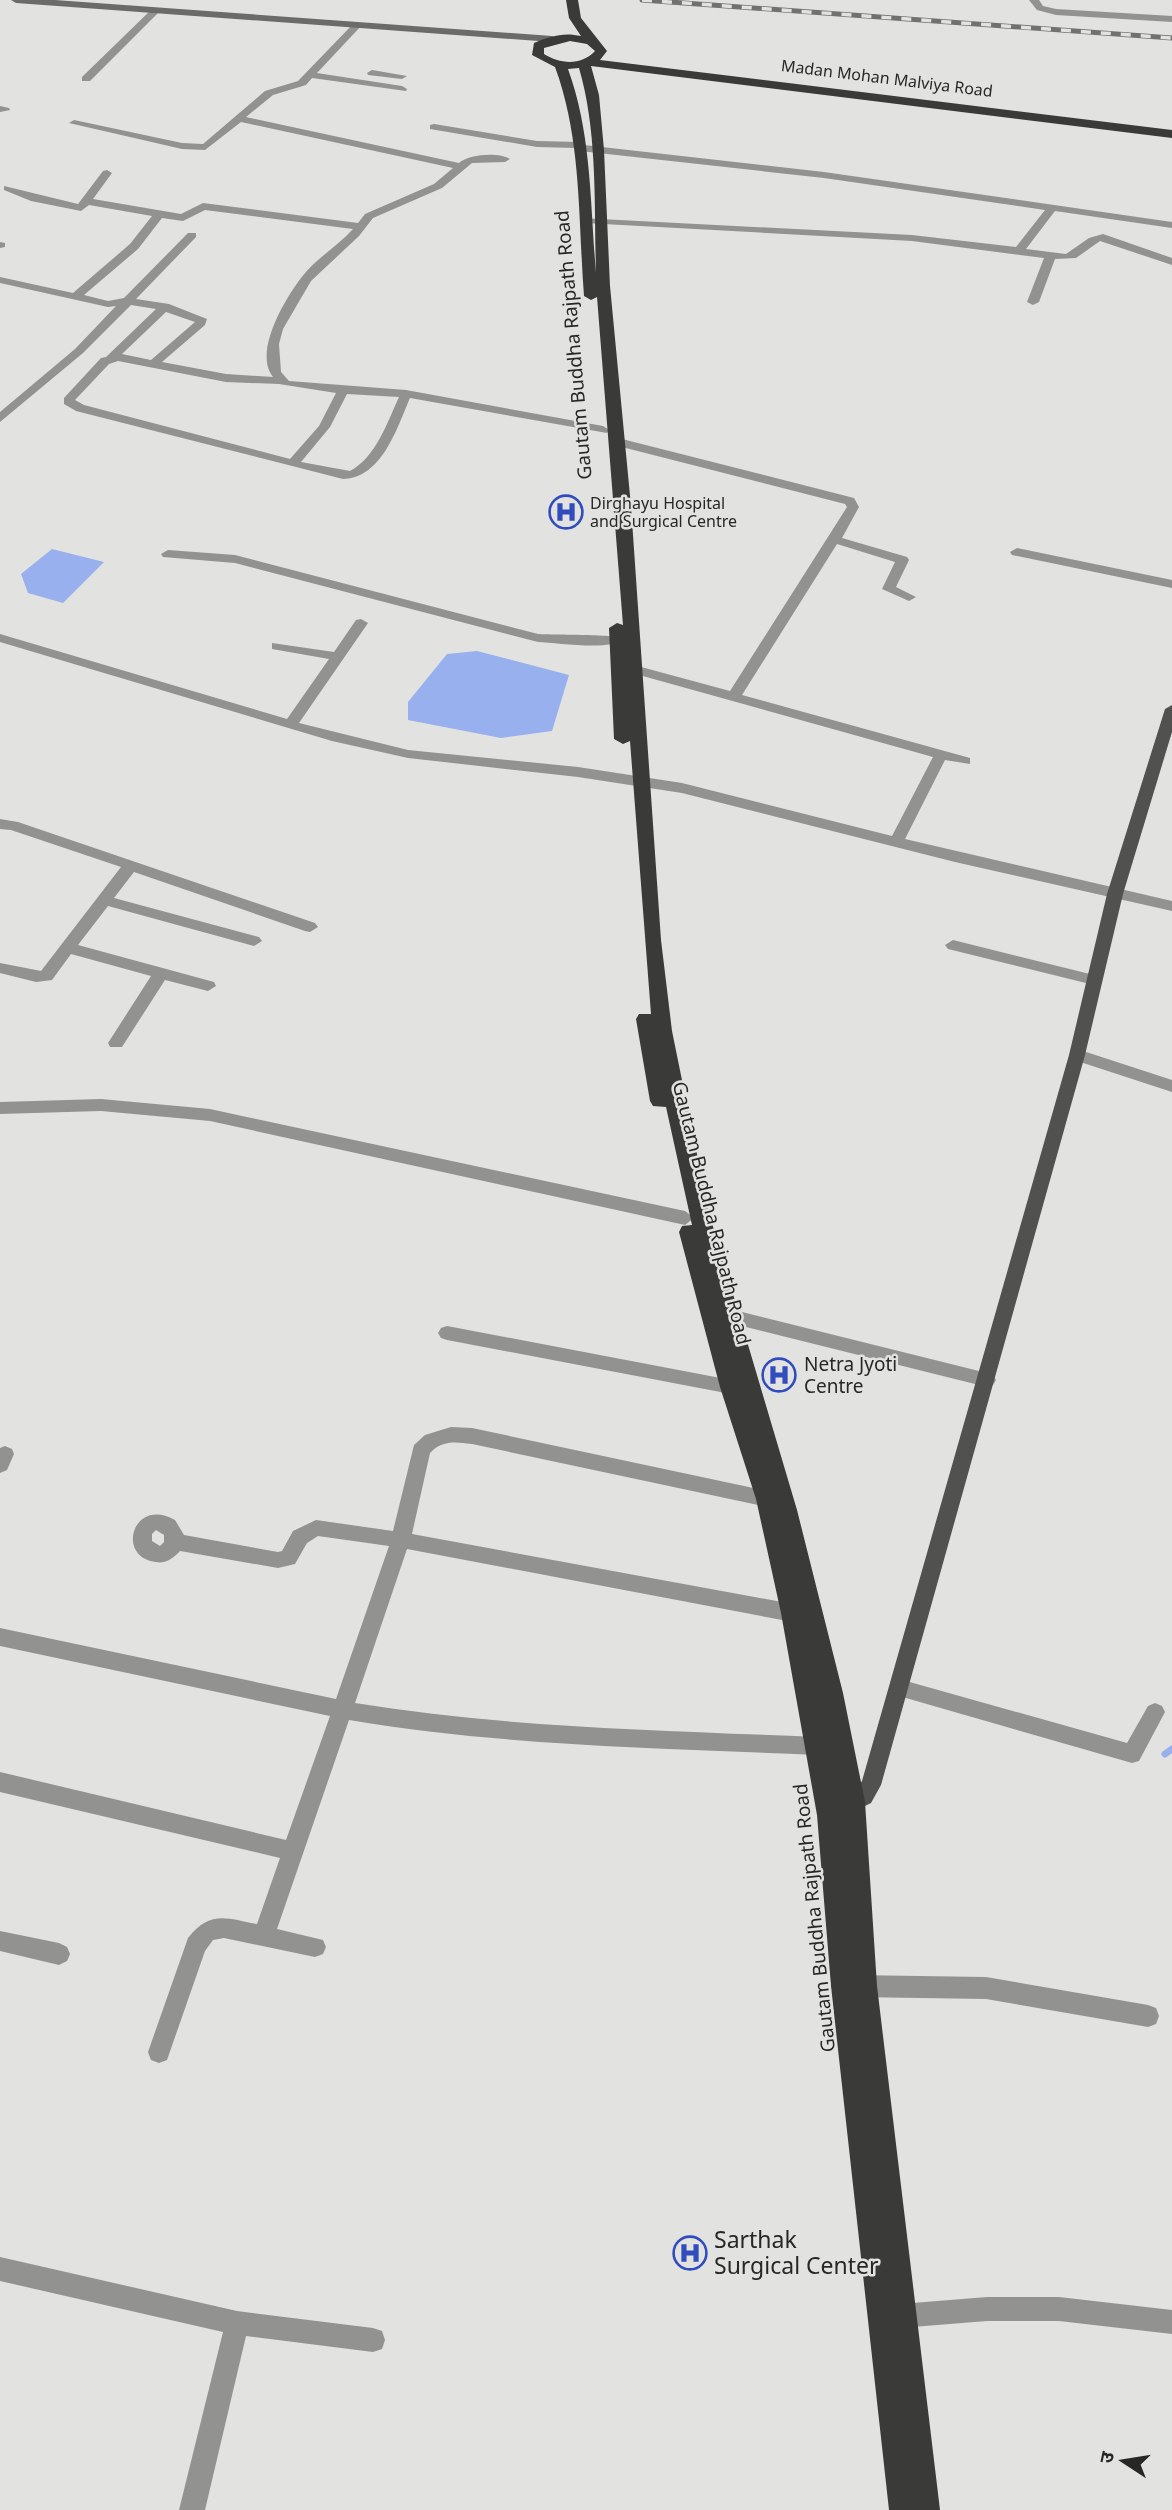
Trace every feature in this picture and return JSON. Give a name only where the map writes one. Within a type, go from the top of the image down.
[{"type":"highway","points":[[572,0],[575,18],[591,41]]},
{"type":"highway","points":[[553,39],[575,18]]},
{"type":"highway","points":[[564,74],[590,60],[599,46],[591,41],[570,37],[553,39],[538,46],[536,51],[541,58],[564,74],[585,148],[603,286],[632,779],[662,1031],[720,1314],[793,1534],[831,1693],[852,1802],[854,1986],[925,2510]]},
{"type":"highway","points":[[590,60],[1172,134]]},
{"type":"highway","points":[[585,148],[593,95],[590,60]]},
{"type":"highway","name":"Madan Mohan Malviya Road","points":[[590,60],[1172,129]]},
{"type":"highway","name":"Gautam Buddha Rajpath Road","points":[[610,436],[618,639],[627,667]]},
{"type":"highway","name":"Gautam Buddha Rajpath Road","points":[[632,779],[652,1061],[685,1218],[720,1314],[731,1387],[766,1499],[793,1613],[830,1815],[854,1986],[904,2510]]},
{"type":"main road","points":[[830,1815],[864,1796],[871,1785],[1077,1055],[1115,894],[1172,709]]},
{"type":"street","points":[[16,0],[553,39]]},
{"type":"street","points":[[1034,0],[1040,8],[1056,12],[1172,19]]},
{"type":"street","points":[[86,79],[156,10]]},
{"type":"street","points":[[74,123],[198,148],[211,145],[269,93],[297,85],[311,75],[357,25]]},
{"type":"street","points":[[503,37],[538,46]]},
{"type":"street","points":[[320,66],[402,76]]},
{"type":"street","points":[[311,75],[402,89]]},
{"type":"street","points":[[240,119],[461,167]]},
{"type":"street","points":[[434,127],[537,144],[824,176],[1054,206],[1172,225]]},
{"type":"street","points":[[281,381],[275,372],[277,330],[306,279],[374,213],[438,186],[473,159],[505,159]]},
{"type":"street","points":[[3,189],[35,199],[81,208],[107,173]]},
{"type":"street","points":[[86,201],[183,218],[203,206],[360,227]]},
{"type":"street","points":[[1018,251],[1054,206]]},
{"type":"street","points":[[593,220],[912,238],[1075,256],[1107,224],[1109,214]]},
{"type":"street","points":[[77,295],[140,241],[154,227],[158,215]]},
{"type":"street","points":[[0,418],[79,351],[192,235]]},
{"type":"street","points":[[1093,239],[1114,240],[1172,261]]},
{"type":"street","points":[[1033,302],[1051,255]]},
{"type":"street","points":[[0,280],[108,304],[130,300],[165,306],[202,321],[153,364]]},
{"type":"street","points":[[165,306],[69,397],[71,405],[339,475],[359,472],[385,439],[406,394]]},
{"type":"street","points":[[111,358],[226,377],[281,381],[292,386],[406,394],[610,436],[850,501],[853,508],[733,697]]},
{"type":"street","points":[[293,463],[324,427],[344,391]]},
{"type":"street","points":[[836,536],[840,543],[902,560],[888,589],[909,597]]},
{"type":"street","points":[[1017,552],[1172,584]]},
{"type":"street","points":[[168,554],[234,559],[538,638],[580,641],[618,639]]},
{"type":"street","points":[[290,725],[361,623]]},
{"type":"street","points":[[0,638],[290,725],[408,754],[632,779],[682,788],[896,842],[1172,906]]},
{"type":"street","points":[[277,646],[338,657]]},
{"type":"street","points":[[627,667],[965,761]]},
{"type":"street","points":[[896,842],[940,754]]},
{"type":"street","points":[[0,824],[13,825],[310,927]]},
{"type":"street","points":[[0,968],[43,978],[130,866]]},
{"type":"street","points":[[104,900],[254,941]]},
{"type":"street","points":[[953,945],[1094,980]]},
{"type":"street","points":[[68,948],[208,986]]},
{"type":"street","points":[[116,1043],[162,973]]},
{"type":"street","points":[[1077,1055],[1172,1086]]},
{"type":"street","points":[[1,1109],[101,1105],[210,1115],[685,1218]]},
{"type":"street","points":[[720,1314],[987,1380]]},
{"type":"street","points":[[447,1333],[731,1387]]},
{"type":"street","points":[[264,1936],[401,1540],[421,1450],[429,1440],[440,1436],[472,1436],[766,1499]]},
{"type":"street","points":[[175,1542],[278,1560],[288,1559],[300,1537],[316,1528],[401,1540],[793,1613]]},
{"type":"street","points":[[0,1637],[343,1710],[474,1728],[816,1746]]},
{"type":"street","points":[[899,1688],[1132,1754],[1155,1712]]},
{"type":"street","points":[[0,1782],[293,1851]]},
{"type":"street","points":[[159,2052],[201,1938],[214,1928],[316,1947]]},
{"type":"street","points":[[0,1941],[59,1954]]},
{"type":"street","points":[[854,1986],[986,1988],[1148,2017]]},
{"type":"street","points":[[0,2269],[237,2323],[373,2340]]},
{"type":"street","points":[[900,2316],[988,2309],[1059,2309],[1172,2322]]},
{"type":"street","points":[[192,2510],[237,2323]]},
{"type":"water","points":[[52,549],[104,562],[63,603],[28,593],[21,574]]},
{"type":"water","points":[[477,651],[569,675],[552,731],[501,738],[408,720],[408,702],[447,654]]},
{"type":"waterway","points":[[1165,1754],[1172,1749]]},
{"type":"railway","points":[[642,0],[1172,38]]},
{"type":"place","name":"Dirghayu Hospital and Surgical Centre","points":[[566,512]]},
{"type":"place","name":"Netra Jyoti Centre","points":[[779,1375]]},
{"type":"place","name":"Sarthak Surgical Center","points":[[690,2253]]}]
